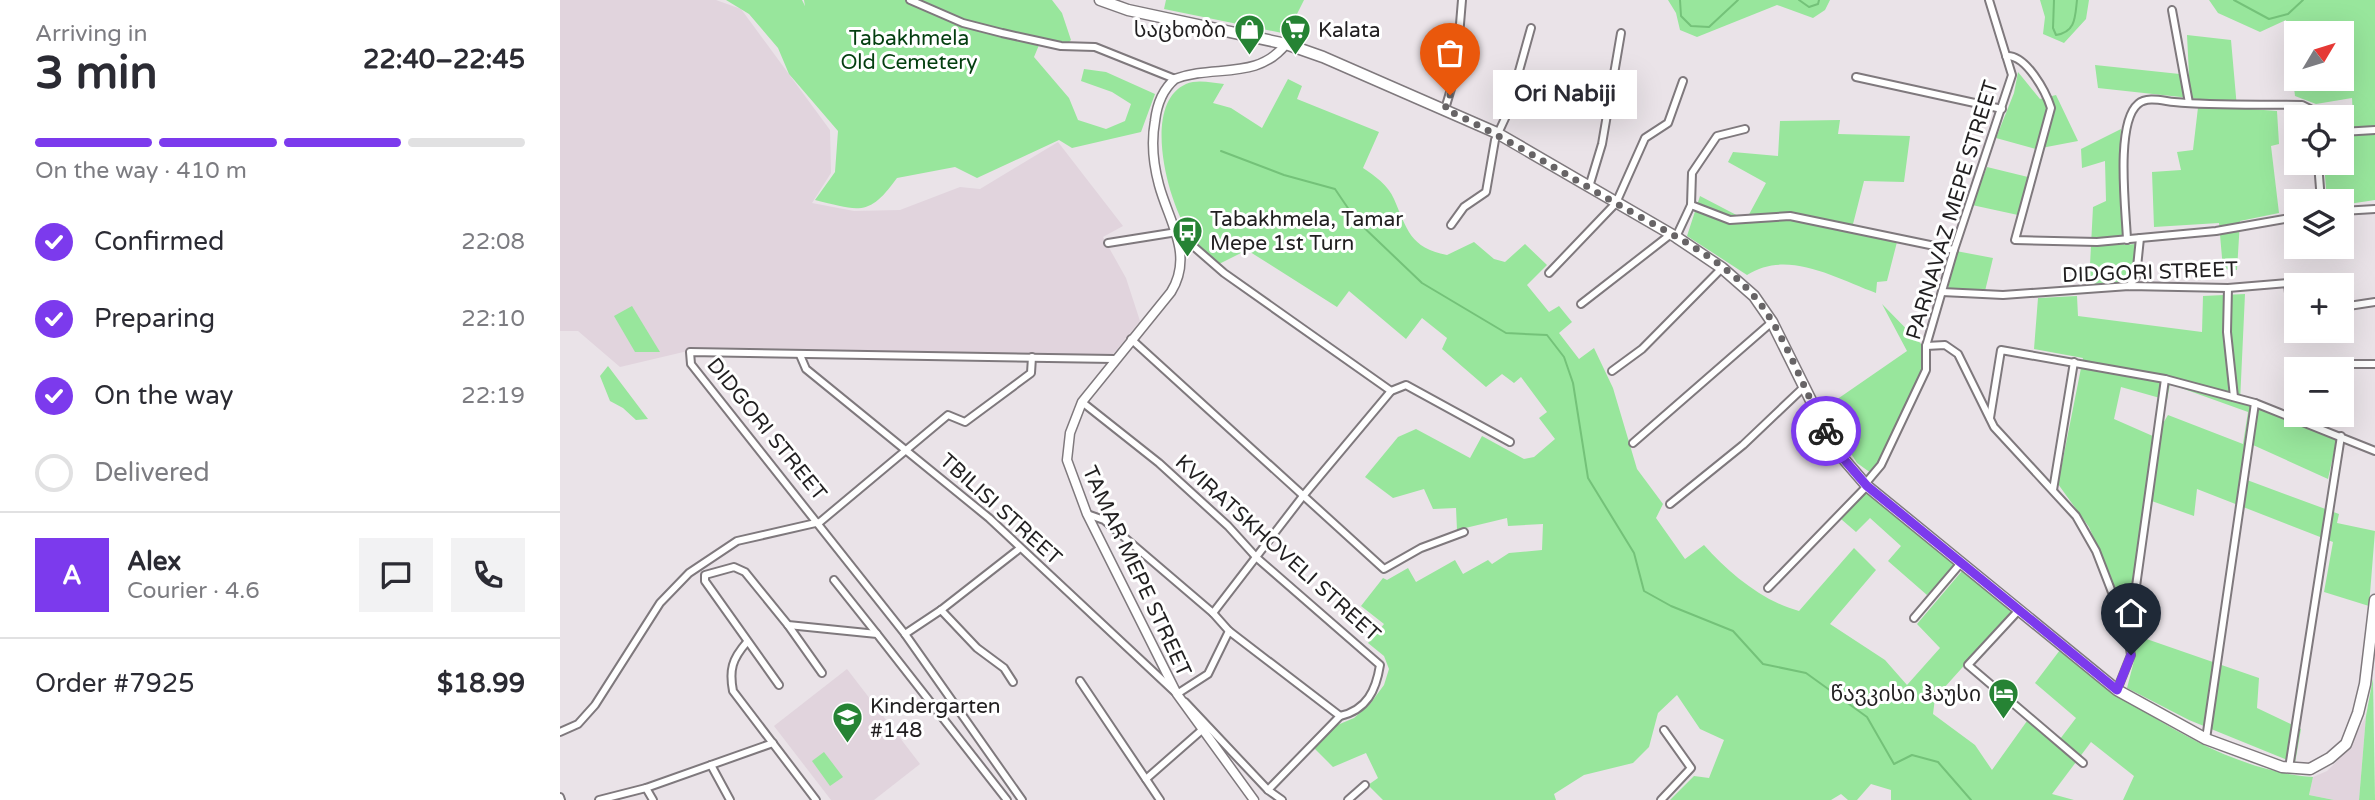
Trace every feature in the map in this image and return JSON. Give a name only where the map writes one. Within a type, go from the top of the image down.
[{"type":"main road","points":[[1100,0],[1128,10],[1286,44],[1445,109],[1497,133],[1674,236],[1722,268],[1754,296],[1772,322],[1835,449],[1866,485],[2117,690],[2206,739],[2289,768],[2311,768],[2321,764],[2346,744],[2365,684],[2375,600]]},
{"type":"street","points":[[910,0],[963,23],[1002,33],[1061,46],[1095,47],[1175,79],[1254,67],[1278,55],[1286,44]]},
{"type":"street","points":[[1445,109],[1457,62],[1462,0]]},
{"type":"street","name":"PARNAVAZ MEPE STREET","points":[[1768,588],[1866,485],[1881,465],[1926,370],[1926,346],[1954,250],[2012,75],[1989,0]]},
{"type":"street","points":[[2172,10],[2189,103]]},
{"type":"street","points":[[1451,225],[1464,207],[1486,192],[1497,133],[1507,114],[1531,28]]},
{"type":"street","points":[[1589,187],[1602,144],[1621,33]]},
{"type":"street","points":[[2006,56],[2020,60],[2047,94],[2051,108],[2015,240],[2097,243],[2216,231],[2284,219]]},
{"type":"street","points":[[1856,77],[2002,110]]},
{"type":"street","name":"TAMAR MEPE STREET","points":[[1175,79],[1161,96],[1152,138],[1160,187],[1177,232],[1182,260],[1177,283],[1082,402],[1069,433],[1067,460],[1087,514],[1177,694],[1254,800]]},
{"type":"street","points":[[1549,273],[1576,248],[1616,203],[1645,138],[1668,123],[1683,81]]},
{"type":"street","points":[[2127,240],[2124,164],[2129,117],[2138,103],[2148,99],[2189,103],[2302,105]]},
{"type":"street","points":[[1581,304],[1674,236],[1690,205],[1692,173],[1717,136],[1745,129]]},
{"type":"street","points":[[2354,131],[2375,130]]},
{"type":"street","points":[[1690,205],[1730,220],[1790,216],[1954,250]]},
{"type":"street","points":[[2354,210],[2375,209]]},
{"type":"street","points":[[1108,243],[1177,232],[1224,273],[1391,391]]},
{"type":"street","points":[[2129,286],[2136,276],[2140,238]]},
{"type":"street","points":[[1612,371],[1642,349],[1722,268]]},
{"type":"street","name":"DIDGORI STREET","points":[[1942,292],[2003,295],[2129,286],[2228,288],[2284,283]]},
{"type":"street","points":[[2228,288],[2227,332],[2234,397]]},
{"type":"street","points":[[2354,305],[2375,302]]},
{"type":"street","points":[[1633,443],[1772,322]]},
{"type":"street","points":[[1131,339],[1384,569],[1421,548],[1464,532]]},
{"type":"street","points":[[1926,346],[1945,345],[1958,354],[1990,418],[2076,516],[2096,551],[2127,631],[2131,655],[2117,690]]},
{"type":"street","points":[[1990,418],[2001,350],[2165,379],[2234,397],[2342,436],[2375,451]]},
{"type":"street","name":"DIDGORI STREET","points":[[1022,800],[905,634],[820,522],[691,364],[690,352],[1114,359]]},
{"type":"street","name":"TBILISI STREET","points":[[800,355],[806,369],[989,518],[1019,549],[1201,715],[1268,790],[1282,800]]},
{"type":"street","points":[[560,732],[578,724],[586,715],[660,603],[698,568],[737,541],[820,522],[948,415],[965,422],[1031,373],[1032,357]]},
{"type":"street","points":[[2053,490],[2074,362]]},
{"type":"street","points":[[2354,364],[2375,364]]},
{"type":"street","points":[[2127,631],[2132,615],[2165,379]]},
{"type":"street","points":[[1213,613],[1303,496],[1391,391],[1405,385],[1510,442]]},
{"type":"street","points":[[1670,504],[1743,445],[1803,388]]},
{"type":"street","name":"KVIRATSKHOVELI STREET","points":[[1082,402],[1159,463],[1228,526],[1256,558],[1380,665],[1376,688],[1352,714],[1340,716],[1268,790]]},
{"type":"street","points":[[2206,739],[2255,403]]},
{"type":"street","points":[[2289,768],[2342,436]]},
{"type":"street","points":[[1087,514],[1104,520],[1213,613],[1229,631],[1340,716]]},
{"type":"street","points":[[905,634],[941,611],[1019,549]]},
{"type":"street","points":[[1914,618],[1960,564]]},
{"type":"street","points":[[705,575],[734,567],[745,572],[822,673]]},
{"type":"street","points":[[698,568],[779,685]]},
{"type":"street","points":[[834,580],[1003,799]]},
{"type":"street","points":[[941,611],[977,648],[1004,668],[1013,682]]},
{"type":"street","points":[[2018,611],[1968,665],[2083,763]]},
{"type":"street","points":[[788,625],[877,634]]},
{"type":"street","points":[[1177,694],[1208,674],[1229,631]]},
{"type":"street","points":[[747,642],[735,656],[729,671],[733,691],[816,800]]},
{"type":"street","points":[[1080,681],[1160,800]]},
{"type":"street","points":[[1146,779],[1203,729]]},
{"type":"street","points":[[1661,800],[1691,768],[1664,730]]},
{"type":"street","points":[[599,800],[646,788],[773,743]]},
{"type":"street","points":[[711,765],[730,800]]},
{"type":"street","points":[[1348,800],[1365,785]]},
{"type":"street","points":[[646,788],[653,800]]},
{"type":"shaded area","points":[[560,0],[716,0],[741,9],[830,130],[831,173],[812,203],[854,211],[900,210],[960,187],[980,189],[1058,142],[1123,226],[1103,237],[1126,278],[1140,321],[1110,358],[692,350],[620,367],[578,331],[560,331]]},
{"type":"shaded area","name":"Kindergarten #148","points":[[847,669],[920,764],[874,800],[831,800],[774,726]]},
{"type":"shaded area","points":[[2366,716],[2359,800],[2334,800],[2309,795],[2313,777],[2327,771],[2347,751]]},
{"type":"green space","name":"Tabakhmela Old Cemetery","points":[[726,0],[802,0],[805,6],[804,0],[1052,0],[1062,13],[1071,40],[1062,49],[1039,45],[1034,57],[1069,98],[1078,120],[1106,129],[1125,121],[1131,104],[1112,92],[1081,81],[1084,69],[1106,72],[1155,94],[1141,132],[1072,148],[1059,140],[977,178],[955,167],[897,178],[871,205],[862,208],[843,207],[815,200],[835,172],[838,131],[789,74],[778,48],[749,14]]},
{"type":"green space","points":[[1166,0],[1304,0],[1287,34],[1164,9]]},
{"type":"green space","points":[[1668,0],[1830,0],[1825,10],[1813,18],[1777,5],[1697,37],[1680,30],[1676,13]]},
{"type":"green space","points":[[2040,0],[2089,0],[2086,19],[2064,43],[2043,34],[2045,17]]},
{"type":"green space","points":[[2209,0],[2375,0],[2375,200],[2354,203],[2354,189],[2326,189],[2325,175],[2354,175],[2352,98],[2316,104],[2295,96],[2294,91],[2354,91],[2354,21],[2286,20],[2260,32],[2218,13]]},
{"type":"green space","points":[[2187,35],[2231,40],[2237,108],[2277,111],[2279,144],[2271,146],[2279,213],[2240,221],[2237,270],[2223,269],[2219,223],[2154,227],[2152,172],[2181,170],[2177,152],[2193,150],[2199,99],[2098,88],[2095,65],[2189,75]]},
{"type":"green space","points":[[2018,72],[2040,99],[2056,95],[2078,141],[2036,149],[1996,138],[2014,93]]},
{"type":"green space","points":[[1288,79],[1302,86],[1297,99],[1379,132],[1363,168],[1388,189],[1411,236],[1425,248],[1447,255],[1474,242],[1494,259],[1505,262],[1525,244],[1547,265],[1527,285],[1549,312],[1559,306],[1572,322],[1559,333],[1579,359],[1594,348],[1613,388],[1637,469],[1663,504],[1656,518],[1685,559],[1704,545],[1747,585],[1772,600],[1799,611],[1854,548],[1876,570],[1830,624],[1885,660],[1907,685],[1940,648],[1917,624],[1962,571],[2013,611],[1935,698],[1933,714],[1975,745],[1992,770],[2027,721],[2057,743],[2076,718],[2035,683],[2060,650],[2116,692],[2178,732],[2245,762],[2279,772],[2313,777],[2309,795],[2334,800],[2123,800],[2134,776],[2091,742],[2052,794],[2074,800],[1891,800],[1891,790],[1871,784],[1857,800],[1848,800],[1841,794],[1831,800],[1670,800],[1694,776],[1709,778],[1724,740],[1700,729],[1677,695],[1658,713],[1649,747],[1633,763],[1584,775],[1554,794],[1556,800],[1383,800],[1368,785],[1378,778],[1366,753],[1333,767],[1314,748],[1335,726],[1354,718],[1370,704],[1384,685],[1389,669],[1384,656],[1368,643],[1384,624],[1361,606],[1383,578],[1387,580],[1408,568],[1416,582],[1455,560],[1463,574],[1488,560],[1492,564],[1509,553],[1542,550],[1543,524],[1508,526],[1507,518],[1457,530],[1456,508],[1433,509],[1424,489],[1393,498],[1365,477],[1398,437],[1416,429],[1470,458],[1482,436],[1524,459],[1534,457],[1555,439],[1539,418],[1547,412],[1521,377],[1514,383],[1502,374],[1486,387],[1442,349],[1447,338],[1422,318],[1406,339],[1349,291],[1337,307],[1247,250],[1219,264],[1192,237],[1173,199],[1163,154],[1165,111],[1172,95],[1186,84],[1224,84],[1213,103],[1231,108],[1262,128]]},
{"type":"green space","points":[[1840,120],[1838,134],[1910,136],[1904,182],[1864,181],[1851,232],[1897,242],[1887,281],[1877,282],[1876,293],[1828,274],[1795,265],[1762,268],[1747,275],[1687,236],[1700,196],[1746,220],[1766,183],[1728,162],[1733,152],[1778,156],[1780,121]]},
{"type":"green space","points":[[2121,129],[2119,165],[2124,245],[2135,244],[2133,275],[2126,282],[2089,284],[2093,207],[2106,201],[2105,161],[2082,168],[2081,149]]},
{"type":"green space","points":[[1987,167],[2028,177],[2018,215],[1972,205]]},
{"type":"green space","points":[[1956,251],[1993,258],[1985,291],[1948,289]]},
{"type":"green space","points":[[2245,294],[2240,402],[2284,418],[2284,427],[2307,427],[2337,438],[2328,479],[2253,445],[2247,480],[2339,514],[2337,523],[2375,531],[2369,606],[2324,592],[2333,542],[2197,489],[2194,516],[2146,499],[2128,618],[2089,527],[2058,484],[2083,358],[2034,349],[2038,298],[2077,296],[2078,316],[2202,332],[2203,296]],"holes":[[[2170,384],[2248,412],[2243,444],[2168,415],[2155,437],[2114,419],[2121,387],[2167,400]]]},
{"type":"green space","points":[[1882,304],[1924,347],[1923,370],[1880,464],[1871,473],[1857,463],[1823,409],[1907,351]]},
{"type":"green space","points":[[632,306],[660,352],[635,352],[614,316]]},
{"type":"green space","points":[[608,366],[648,419],[636,420],[610,401],[600,376]]},
{"type":"green space","points":[[1867,490],[1955,565],[1927,595],[1888,561],[1901,546],[1870,518],[1856,532],[1841,519]]},
{"type":"green space","points":[[2135,635],[2259,678],[2257,708],[2301,729],[2295,763],[2189,720],[2127,688],[2134,661]]},
{"type":"green space","points":[[2373,678],[2375,800],[2359,800],[2366,716]]},
{"type":"green space","points":[[824,752],[843,777],[830,786],[812,761]]},
{"type":"waterway","points":[[1680,0],[1681,16],[1691,26],[1709,27],[1738,0]]},
{"type":"waterway","points":[[1799,0],[1809,7],[1818,4],[1819,0]]},
{"type":"waterway","points":[[2054,0],[2053,28],[2056,35],[2071,27],[2077,0]]},
{"type":"waterway","points":[[2234,0],[2269,19],[2288,14],[2303,0]]},
{"type":"waterway","points":[[1221,151],[1284,175],[1335,189],[1356,220],[1422,283],[1506,333],[1547,335],[1564,357],[1573,383],[1588,478],[1634,553],[1644,591],[1671,606],[1733,631],[1763,664],[1806,673],[1867,717],[1894,764],[1912,755],[1938,762],[1971,800]]},
{"type":"way so far","points":[[1450,95],[1445,109],[1497,133],[1671,234],[1738,281],[1754,296],[1772,322],[1826,431]]},
{"type":"place","name":"საცხობი","points":[[1249,57]]},
{"type":"place","name":"Kalata","points":[[1295,57]]},
{"type":"place","name":"Ori Nabiji","points":[[1450,95]]},
{"type":"place","name":"Tabakhmela, Tamar Mepe 1st Turn","points":[[1187,258]]},
{"type":"place","name":"წავკისი ჰაუსი","points":[[2004,721]]},
{"type":"place","name":"Kindergarten #148","points":[[847,745]]},
{"type":"route","points":[[1826,431],[1835,449],[1867,486],[2117,690],[2131,655]]}]
